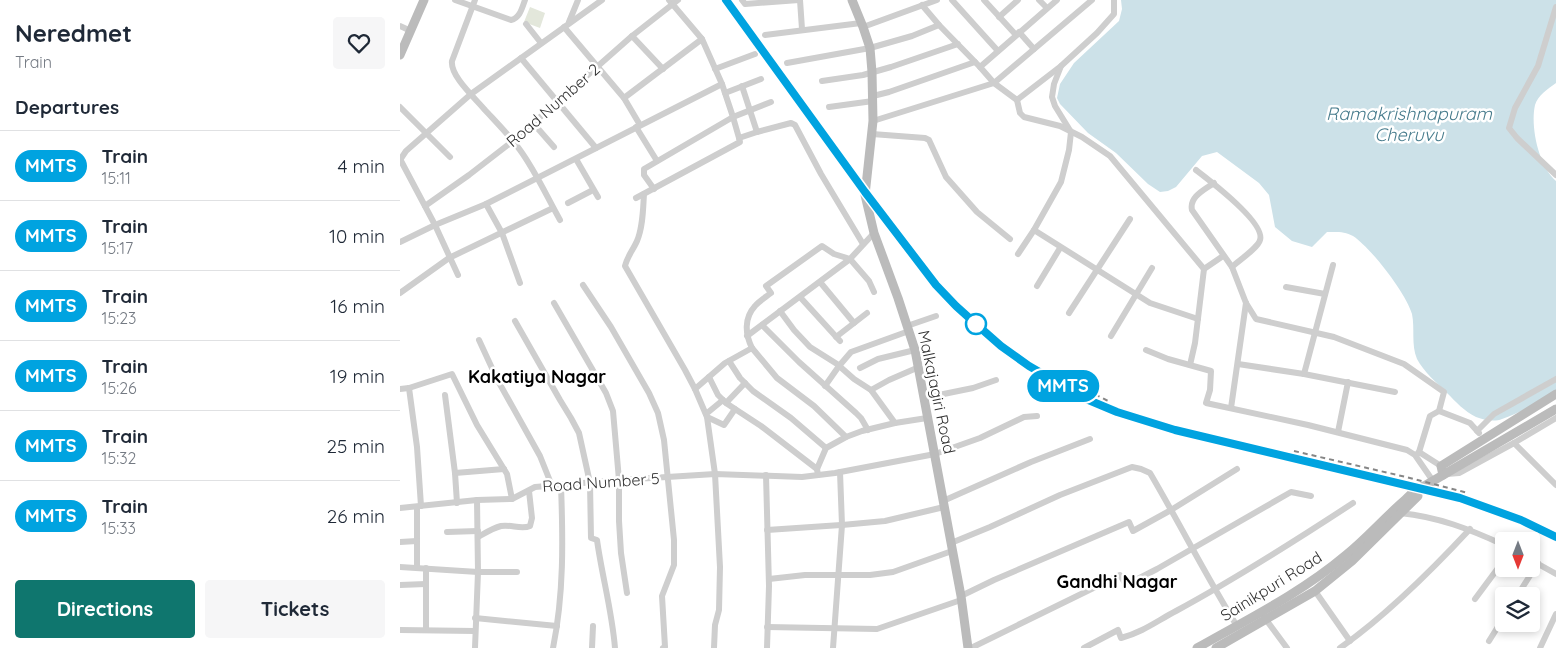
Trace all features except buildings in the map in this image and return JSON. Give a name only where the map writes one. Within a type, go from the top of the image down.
[{"type":"main road","points":[[400,55],[424,0]]},
{"type":"main road","name":"Malkajagiri Road","points":[[852,0],[870,48],[872,72],[873,120],[865,195],[874,233],[908,329],[919,367],[969,648]]},
{"type":"main road","points":[[1430,483],[1480,435],[1556,394]]},
{"type":"main road","points":[[1442,470],[1455,468],[1556,409]]},
{"type":"main road","name":"Sainikpuri Road","points":[[1197,648],[1237,626],[1264,616],[1315,590],[1352,561],[1430,483]]},
{"type":"main road","name":"Sainikpuri Road","points":[[1216,648],[1310,583],[1339,560],[1420,487],[1430,483]]},
{"type":"street","points":[[455,0],[474,3],[511,20],[520,14],[525,0]]},
{"type":"street","points":[[567,25],[578,0]]},
{"type":"street","points":[[458,274],[435,225],[400,160],[406,151],[471,94],[602,0]]},
{"type":"street","points":[[742,0],[745,4],[800,0],[802,29]]},
{"type":"street","points":[[765,35],[802,29],[862,25],[918,4],[938,0]]},
{"type":"street","points":[[952,0],[998,51]]},
{"type":"street","points":[[984,0],[999,18],[1034,49]]},
{"type":"street","points":[[999,18],[1018,0]]},
{"type":"street","points":[[1039,0],[1047,8]]},
{"type":"street","points":[[830,107],[873,98],[978,64],[998,51],[1056,0]]},
{"type":"street","points":[[873,120],[994,83],[1092,0]]},
{"type":"street","points":[[1017,100],[1061,66],[1097,33],[1114,14],[1114,0]]},
{"type":"street","points":[[636,198],[740,142],[722,84],[702,40],[673,1]]},
{"type":"street","name":"Road Number 2","points":[[425,206],[469,175],[513,140],[673,1]]},
{"type":"street","points":[[474,3],[452,61],[453,73],[513,140],[538,178],[560,220]]},
{"type":"street","points":[[918,4],[978,64],[994,83],[1017,100],[1020,113],[1024,117],[1060,126],[1110,156],[1204,269],[1190,365]]},
{"type":"street","points":[[1556,7],[1538,66],[1515,108],[1510,128],[1517,138],[1556,175]]},
{"type":"street","points":[[526,24],[541,43]]},
{"type":"street","points":[[567,25],[597,66],[624,98],[657,161]]},
{"type":"street","points":[[787,63],[870,48],[912,36],[939,25]]},
{"type":"street","points":[[400,26],[411,31]]},
{"type":"street","points":[[632,36],[663,69]]},
{"type":"street","points":[[624,98],[702,40]]},
{"type":"street","points":[[822,81],[891,67],[958,44]]},
{"type":"street","points":[[715,69],[755,54]]},
{"type":"street","points":[[521,58],[596,148]]},
{"type":"street","points":[[1018,254],[1061,182],[1069,150],[1071,132],[1055,106],[1052,97],[1054,84],[1061,66]]},
{"type":"street","points":[[724,93],[761,79]]},
{"type":"street","points":[[400,242],[486,204],[722,84]]},
{"type":"street","points":[[742,86],[757,132]]},
{"type":"street","points":[[654,189],[644,175],[644,169],[733,117],[771,102]]},
{"type":"street","points":[[400,107],[450,157]]},
{"type":"street","points":[[739,138],[791,122],[795,125],[862,244]]},
{"type":"street","points":[[533,123],[554,147]]},
{"type":"street","points":[[872,134],[925,138],[929,140],[946,177],[977,212],[1010,239]]},
{"type":"street","points":[[576,158],[598,197]]},
{"type":"street","points":[[1196,170],[1214,183],[1239,206],[1257,226],[1261,234],[1260,242],[1232,267]]},
{"type":"street","points":[[1214,183],[1192,200],[1190,205],[1232,267],[1246,303],[1256,319],[1334,337],[1404,364],[1444,392],[1439,411],[1430,416],[1417,454],[1430,483]]},
{"type":"street","points":[[568,203],[594,190]]},
{"type":"street","points":[[644,194],[640,230],[637,241],[627,257],[625,266],[696,389],[706,415],[715,474],[720,567],[720,610],[715,625],[714,648]]},
{"type":"street","points":[[486,204],[502,233],[520,283]]},
{"type":"street","points":[[400,293],[449,258],[554,208]]},
{"type":"street","points":[[1069,313],[1130,219]]},
{"type":"street","points":[[1034,230],[1150,303],[1198,320]]},
{"type":"street","points":[[747,336],[850,259],[874,233]]},
{"type":"street","points":[[846,437],[814,406],[777,378],[752,348],[746,330],[748,317],[755,306],[771,293],[766,286],[822,246],[834,254],[850,259],[869,281],[874,292]]},
{"type":"street","points":[[1037,286],[1060,248]]},
{"type":"street","points":[[1204,269],[1223,256]]},
{"type":"street","points":[[1304,374],[1334,265]]},
{"type":"street","points":[[1111,336],[1152,268]]},
{"type":"street","points":[[820,282],[854,324]]},
{"type":"street","points":[[583,285],[611,327],[649,392],[658,413],[664,440],[674,540],[674,565],[662,596],[665,646],[663,648]]},
{"type":"street","points":[[1286,287],[1325,294]]},
{"type":"street","points":[[800,297],[838,339],[868,313]]},
{"type":"street","points":[[554,302],[606,392],[613,410],[619,480],[621,553],[627,594]]},
{"type":"street","points":[[1231,408],[1246,303]]},
{"type":"street","points":[[780,311],[810,347],[870,390],[895,423]]},
{"type":"street","points":[[825,386],[851,352],[936,316]]},
{"type":"street","points":[[515,321],[579,433],[590,483],[590,538],[597,540],[615,648]]},
{"type":"street","points":[[762,325],[825,386],[837,394],[861,418],[868,430]]},
{"type":"street","points":[[479,340],[497,379],[540,456],[552,486]]},
{"type":"street","points":[[696,389],[729,361],[752,348]]},
{"type":"street","points":[[860,368],[878,359],[915,350]]},
{"type":"street","points":[[1146,350],[1211,372],[1210,390],[1206,403],[1338,432],[1407,450],[1442,470],[1459,473],[1556,418]]},
{"type":"street","points":[[729,361],[753,391],[791,418],[826,448]]},
{"type":"street","points":[[1238,364],[1304,374],[1396,392]]},
{"type":"street","points":[[870,390],[919,367]]},
{"type":"street","points":[[400,389],[409,388],[452,374],[477,425],[507,474],[512,499]]},
{"type":"street","points":[[709,377],[718,395],[724,401],[761,426],[817,472],[826,448],[846,437],[895,423],[927,418]]},
{"type":"street","points":[[1439,411],[1470,423],[1480,435],[1494,414],[1556,379]]},
{"type":"street","points":[[924,398],[974,388],[996,380]]},
{"type":"street","points":[[1338,432],[1348,382]]},
{"type":"street","points":[[706,415],[745,383]]},
{"type":"street","points":[[409,388],[417,447],[419,507],[417,568]]},
{"type":"street","points":[[446,394],[456,472],[457,503]]},
{"type":"street","points":[[706,415],[724,425],[735,409]]},
{"type":"street","name":"Road Number 5","points":[[400,508],[477,500],[512,499],[535,487],[619,480],[715,474],[802,477],[817,472],[840,472],[935,454],[980,438],[1024,417],[1037,416]]},
{"type":"street","points":[[767,530],[885,521],[944,504],[1031,462],[1090,439]]},
{"type":"street","points":[[1514,443],[1556,484]]},
{"type":"street","points":[[769,578],[838,574],[870,575],[893,572],[952,547],[1060,494],[1132,467],[1150,474],[1214,590],[1237,626]]},
{"type":"street","points":[[456,472],[504,469]]},
{"type":"street","points":[[768,626],[877,629],[961,598],[994,580],[1129,522],[1133,531],[1237,469]]},
{"type":"street","points":[[834,648],[842,525],[840,472]]},
{"type":"street","points":[[766,475],[769,578],[766,648]]},
{"type":"street","points":[[553,648],[557,626],[562,561],[561,485]]},
{"type":"street","points":[[447,532],[478,534],[499,526],[523,528],[530,526],[532,518],[529,491]]},
{"type":"street","points":[[969,648],[1120,575],[1126,585],[1291,492],[1311,496]]},
{"type":"street","points":[[475,648],[478,572],[477,500]]},
{"type":"street","points":[[1084,648],[1118,630],[1122,638],[1138,633],[1214,590],[1353,503]]},
{"type":"street","points":[[1400,514],[1444,521],[1470,529],[1495,541]]},
{"type":"street","points":[[1340,648],[1367,628],[1441,560],[1470,529]]},
{"type":"street","points":[[400,542],[417,541]]},
{"type":"street","points":[[1540,565],[1556,574]]},
{"type":"street","points":[[400,567],[478,572],[517,572]]},
{"type":"street","points":[[426,568],[426,629]]},
{"type":"street","points":[[1475,599],[1495,572]]},
{"type":"street","points":[[400,585],[426,584]]},
{"type":"street","points":[[1315,590],[1350,641]]},
{"type":"street","points":[[1540,648],[1556,614]]},
{"type":"street","points":[[1264,616],[1288,648]]},
{"type":"street","points":[[475,618],[557,626]]},
{"type":"street","points":[[592,648],[593,626]]},
{"type":"street","points":[[400,630],[475,631]]},
{"type":"street","points":[[1489,641],[1495,631]]},
{"type":"shaded area","points":[[530,7],[545,13],[540,28],[524,22]]},
{"type":"water","name":"Ramakrishnapuram Cheruvu","points":[[1121,0],[1556,0],[1556,83],[1538,98],[1535,105],[1534,124],[1537,146],[1541,157],[1550,175],[1556,181],[1556,392],[1523,410],[1499,420],[1485,420],[1472,415],[1457,403],[1420,364],[1414,348],[1412,314],[1403,295],[1369,250],[1353,236],[1350,234],[1327,232],[1312,247],[1292,241],[1275,227],[1269,195],[1259,183],[1217,152],[1202,156],[1176,187],[1160,192],[1148,184],[1116,153],[1088,133],[1060,104],[1057,98],[1060,84],[1074,63],[1119,21],[1122,9]]},
{"type":"railway","points":[[726,0],[865,192],[936,285],[956,306],[1001,346],[1029,366],[1086,399],[1117,412],[1175,430],[1459,498],[1521,520],[1556,537]]},
{"type":"railway","points":[[1063,378],[1110,402]]},
{"type":"railway","points":[[1294,451],[1468,493]]},
{"type":"train","name":"MMTS","points":[[726,0],[865,192],[936,285],[956,306],[1001,346],[1029,366],[1086,399],[1117,412],[1175,430],[1460,498],[1521,520],[1556,537]]},
{"type":"district","name":"Kakatiya Nagar","points":[[537,377]]},
{"type":"district","name":"Gandhi Nagar","points":[[1117,582]]}]
